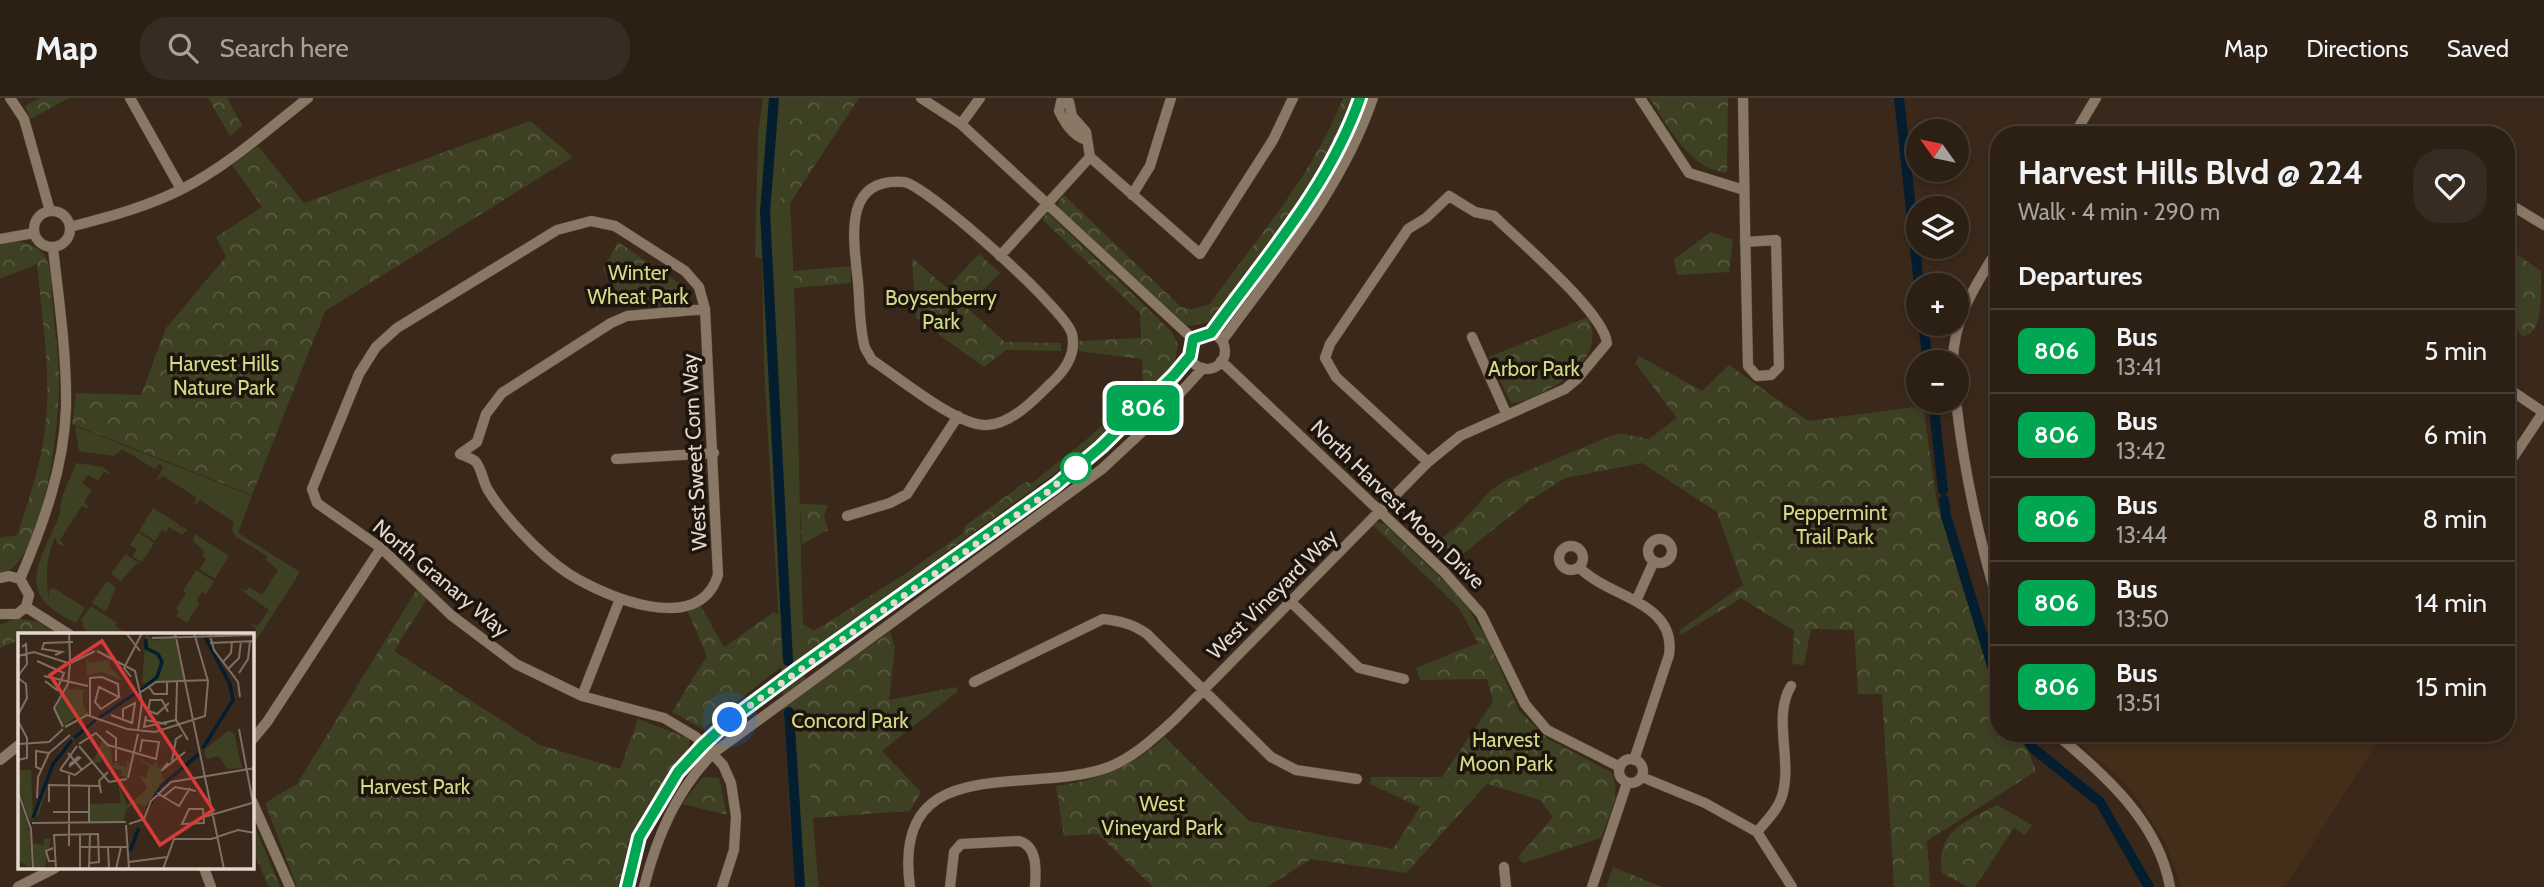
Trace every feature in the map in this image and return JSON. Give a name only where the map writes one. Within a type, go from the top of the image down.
[{"type":"street","points":[[10,98],[24,119],[50,211]]},
{"type":"street","points":[[130,98],[181,190]]},
{"type":"street","points":[[70,227],[141,206],[181,190],[209,173],[308,98]]},
{"type":"street","points":[[921,98],[961,124],[1049,203],[1169,320],[1193,339]]},
{"type":"street","points":[[961,124],[980,98]]},
{"type":"street","points":[[1062,98],[1069,103],[1072,116],[1086,132],[1090,157],[1200,254],[1273,140],[1293,98]]},
{"type":"street","points":[[1132,195],[1150,166],[1171,98]]},
{"type":"street","points":[[1193,339],[1211,333],[1304,207],[1352,120],[1360,98]]},
{"type":"street","points":[[644,887],[655,843],[688,780],[712,754],[1102,469],[1160,415],[1203,368],[1216,366],[1222,361],[1222,341],[1315,214],[1364,125],[1373,98]]},
{"type":"street","points":[[1640,98],[1689,173],[1744,191]]},
{"type":"street","points":[[1743,98],[1744,191],[1745,242],[1748,366],[1757,376],[1771,376],[1779,367],[1776,240],[1745,242]]},
{"type":"street","points":[[2079,126],[2096,98]]},
{"type":"street","points":[[1000,256],[1090,157]]},
{"type":"street","points":[[893,182],[910,183],[922,188],[1000,256],[1063,316],[1072,334],[1073,351],[1059,376],[1014,415],[987,425],[958,416],[873,360],[863,342],[853,223],[863,197],[877,186],[893,182]]},
{"type":"street","name":"West Vineyard Way","points":[[910,887],[910,838],[931,803],[955,789],[972,785],[1063,778],[1108,767],[1147,744],[1204,690],[1427,462],[1460,436],[1506,413],[1565,389],[1577,379],[1607,343],[1606,332],[1585,305],[1494,216],[1475,212],[1449,195],[1426,218],[1408,229],[1330,344],[1325,358],[1336,377],[1427,462]]},
{"type":"street","points":[[2515,207],[2543,223]]},
{"type":"street","points":[[50,211],[61,213],[70,227],[68,238],[53,248],[43,246],[34,233],[39,216],[50,211]]},
{"type":"street","name":"North Granary Way","points":[[705,309],[699,287],[685,271],[615,226],[591,221],[567,226],[546,236],[386,337],[359,374],[314,480],[313,496],[317,503],[381,548],[451,615],[504,656],[541,679],[582,696],[664,718],[689,730],[712,754],[731,783],[736,816],[734,850],[722,887]]},
{"type":"street","points":[[0,239],[34,233]]},
{"type":"street","points":[[20,579],[51,499],[66,411],[66,363],[53,248]]},
{"type":"street","points":[[1953,350],[1964,307],[1990,263]]},
{"type":"street","points":[[582,696],[620,599],[603,593],[552,562],[496,503],[477,463],[460,454],[477,442],[486,414],[502,393],[604,327],[627,316],[705,309]]},
{"type":"street","name":"West Sweet Corn Way","points":[[620,599],[680,608],[703,599],[718,575],[705,309]]},
{"type":"street","points":[[1211,333],[1222,341]]},
{"type":"street","points":[[1472,337],[1506,413]]},
{"type":"street","points":[[627,887],[639,837],[678,772],[703,745],[730,720],[787,678],[1039,499],[1101,447],[1152,399],[1190,356],[1193,339]]},
{"type":"street","points":[[1190,356],[1203,368]]},
{"type":"street","name":"North Harvest Moon Drive","points":[[1222,361],[1444,572],[1481,614],[1525,704],[1547,730],[1620,767]]},
{"type":"street","points":[[2515,393],[2544,411],[2515,454]]},
{"type":"street","points":[[1957,413],[1963,464],[1990,574]]},
{"type":"street","points":[[847,516],[890,503],[906,494],[958,416]]},
{"type":"street","points":[[616,459],[714,453]]},
{"type":"street","points":[[254,738],[267,722],[381,548]]},
{"type":"street","points":[[1636,601],[1654,561]]},
{"type":"street","points":[[1579,567],[1613,593],[1636,601],[1660,620],[1670,639],[1670,647],[1634,760]]},
{"type":"street","points":[[0,578],[9,576],[20,579],[28,589],[26,607],[17,614],[0,614]]},
{"type":"street","points":[[1291,602],[1359,667],[1404,679]]},
{"type":"street","points":[[26,607],[68,633]]},
{"type":"street","points":[[974,682],[1103,619],[1135,625],[1281,764],[1296,770],[1357,779]]},
{"type":"street","points":[[1757,832],[1774,813],[1782,796],[1786,765],[1785,695],[1791,686]]},
{"type":"street","points":[[2066,742],[2111,781],[2135,811],[2160,859],[2170,887]]},
{"type":"street","points":[[0,760],[18,746]]},
{"type":"street","points":[[1627,760],[1634,760],[1642,766],[1642,777],[1634,783],[1627,782],[1620,774],[1620,767],[1627,760]]},
{"type":"street","points":[[1642,777],[1705,803],[1757,832],[1793,887]]},
{"type":"street","points":[[1592,887],[1627,782]]},
{"type":"street","points":[[254,806],[290,887]]},
{"type":"street","points":[[950,887],[954,852],[961,845],[1011,841],[1023,842],[1031,848],[1035,887]]},
{"type":"street","points":[[1504,867],[1506,887]]},
{"type":"street","points":[[18,887],[51,870]]},
{"type":"street","points":[[205,870],[211,887]]},
{"type":"shaded area","points":[[2078,742],[2377,742],[2285,887],[2181,887],[2167,846],[2137,798],[2118,776]]},
{"type":"green space","points":[[41,98],[69,98],[31,119],[25,106]]},
{"type":"green space","points":[[208,98],[227,98],[242,126],[230,136]]},
{"type":"green space","points":[[763,98],[787,98],[780,204],[790,203],[803,631],[819,887],[796,887],[790,818],[764,367],[762,258],[755,258],[758,134]]},
{"type":"green space","points":[[787,98],[859,98],[790,203],[780,204]]},
{"type":"green space","points":[[1343,98],[1355,98],[1327,159],[1310,188],[1209,322],[1188,326],[1059,209],[1058,202],[1064,195],[1181,307],[1191,309],[1209,305],[1300,180],[1331,126]]},
{"type":"green space","points":[[1649,98],[1728,98],[1727,173],[1701,164],[1691,155],[1681,145]]},
{"type":"green space","name":"Harvest Hills Nature Park","points":[[530,121],[573,157],[325,311],[252,495],[72,424],[76,393],[141,395],[166,328],[226,257],[216,237],[262,207],[232,165],[258,146],[304,203]]},
{"type":"green space","points":[[1047,212],[1172,332],[1178,345],[1174,365],[1086,451],[803,656],[801,623],[814,631],[905,574],[963,533],[965,526],[1025,482],[1032,483],[1087,439],[1143,387],[1142,359],[1079,351],[1079,341],[1141,338],[1140,313],[1043,220]]},
{"type":"green space","points":[[1711,232],[1733,240],[1729,272],[1677,275],[1674,259]]},
{"type":"green space","points":[[15,241],[38,249],[49,266],[59,382],[52,458],[39,519],[29,545],[16,565],[0,575],[0,538],[17,535],[37,470],[47,410],[46,347],[37,264],[0,279],[0,245]]},
{"type":"green space","name":"Winter Wheat Park","points":[[618,242],[680,284],[686,291],[686,299],[677,305],[626,307],[603,269]]},
{"type":"green space","points":[[2515,253],[2541,271],[2538,321],[2529,334],[2522,336],[2515,326]]},
{"type":"green space","name":"Boysenberry Park","points":[[979,254],[1000,273],[966,307],[1005,342],[1061,343],[1061,351],[1006,350],[984,367],[916,318],[912,258],[947,288]]},
{"type":"green space","points":[[851,266],[851,283],[794,288],[793,271]]},
{"type":"green space","name":"Arbor Park","points":[[1588,317],[1592,343],[1580,365],[1571,375],[1548,390],[1521,402],[1511,403],[1489,357]]},
{"type":"green space","name":"Peppermint Trail Park","points":[[1639,356],[1702,391],[1729,365],[1808,421],[1906,408],[1906,413],[1924,413],[1937,503],[1990,647],[1990,742],[2025,742],[2036,771],[1927,841],[1930,887],[1894,887],[1882,694],[1858,694],[1854,630],[1811,629],[1804,665],[1792,664],[1794,631],[1741,598],[1681,635],[1680,630],[1743,585],[1717,512],[1642,463],[1565,478],[1529,501],[1449,565],[1430,548],[1460,524],[1491,490],[1508,479],[1618,433],[1649,439],[1677,418],[1635,363]]},
{"type":"green space","points":[[75,426],[252,496],[238,533],[300,572],[254,644],[256,629],[249,623],[258,626],[269,610],[238,588],[246,591],[249,587],[262,595],[278,570],[266,560],[267,556],[235,536],[232,530],[234,522],[200,500],[194,506],[196,497],[163,476],[156,481],[163,467],[159,464],[155,469],[122,449],[114,456],[79,451]]},
{"type":"green space","points":[[76,463],[103,467],[112,475],[104,472],[98,481],[88,475],[82,483],[92,490],[84,502],[90,509],[82,506],[60,540],[66,547],[57,543],[55,537],[48,561],[49,600],[49,590],[54,588],[85,608],[76,623],[57,613],[45,602],[38,591],[36,579],[38,566],[60,514],[62,498]]},
{"type":"green space","points":[[800,504],[828,505],[824,516],[828,530],[802,544]]},
{"type":"green space","points":[[153,508],[179,524],[179,528],[181,526],[188,530],[182,535],[169,527],[166,532],[162,530],[155,541],[139,531]]},
{"type":"green space","points":[[1378,522],[1384,524],[1461,597],[1487,639],[1519,711],[1548,739],[1611,772],[1615,797],[1601,838],[1523,863],[1518,857],[1553,817],[1540,800],[1487,784],[1406,873],[1311,859],[1267,887],[1153,887],[1098,834],[1064,836],[1056,786],[1087,780],[1115,770],[1141,756],[1165,737],[1249,821],[1393,849],[1420,807],[1370,784],[1371,777],[1442,777],[1493,702],[1487,679],[1420,680],[1416,668],[1478,643],[1459,608],[1373,525]]},
{"type":"green space","points":[[138,532],[154,543],[142,562],[132,556],[137,549],[130,545]]},
{"type":"green space","points":[[195,534],[229,556],[215,579],[199,569],[206,559],[202,555],[204,551],[193,541]]},
{"type":"green space","points":[[125,554],[141,564],[136,564],[121,581],[111,574]]},
{"type":"green space","points":[[196,570],[214,581],[206,594],[202,592],[197,599],[199,604],[187,623],[176,616],[179,611],[176,609]]},
{"type":"green space","points":[[107,581],[116,587],[106,612],[92,603]]},
{"type":"green space","name":"Harvest Park","points":[[417,589],[428,597],[394,651],[540,745],[620,769],[638,719],[690,739],[686,754],[662,788],[646,818],[621,887],[297,887],[265,803],[297,784]]},
{"type":"green space","points":[[700,605],[724,647],[774,612],[780,616],[783,665],[703,729],[672,712],[707,656],[687,610]]},
{"type":"green space","points":[[91,606],[117,623],[115,626],[125,633],[91,633],[85,630],[81,620]]},
{"type":"green space","points":[[16,618],[38,622],[55,633],[18,633],[18,640],[0,648],[0,625]]},
{"type":"green space","name":"Concord Park","points":[[890,632],[895,647],[889,700],[956,687],[958,691],[882,751],[921,792],[910,811],[812,818],[805,691]]},
{"type":"green space","points":[[703,777],[719,778],[727,815],[682,804]]},
{"type":"green space","points":[[1997,805],[2032,825],[2025,835],[2014,828],[1975,887],[1968,887],[1942,873],[1943,847],[1948,837],[1964,822]]},
{"type":"green space","points":[[254,824],[280,887],[269,887],[254,853]]},
{"type":"green space","points":[[1613,867],[1662,887],[1606,887]]},
{"type":"waterway","points":[[774,98],[765,212],[788,661]]},
{"type":"waterway","points":[[1899,98],[1918,273]]},
{"type":"waterway","points":[[1925,336],[1926,350]]},
{"type":"waterway","points":[[1934,413],[1943,490]]},
{"type":"waterway","points":[[1944,500],[1946,516],[1990,659]]},
{"type":"waterway","points":[[789,712],[800,887]]},
{"type":"waterway","points":[[2028,742],[2100,802],[2149,887]]},
{"type":"bus line","name":"806","points":[[627,887],[639,837],[678,772],[730,720],[1039,499],[1101,447],[1152,399],[1190,356],[1193,339],[1198,335],[1211,333],[1304,207],[1352,120],[1360,98]]},
{"type":"route","points":[[730,720],[1039,499],[1076,468]]},
{"type":"park label","name":"Harvest Moon Park","points":[[1506,751]]},
{"type":"park label","name":"West Vineyard Park","points":[[1162,815]]}]
